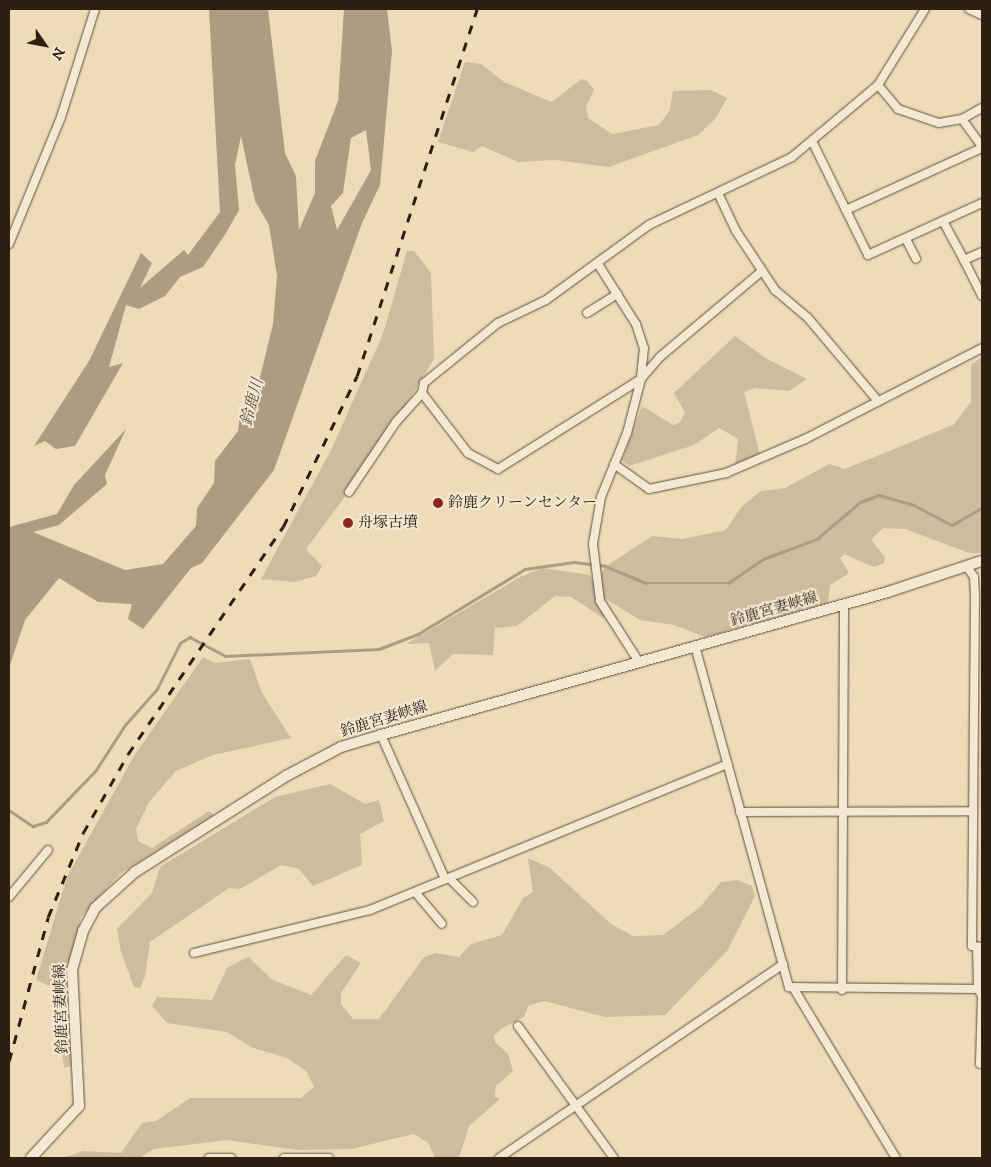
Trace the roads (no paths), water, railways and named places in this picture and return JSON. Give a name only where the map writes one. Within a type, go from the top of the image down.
[{"type":"main road","name":"鈴鹿宮妻峡線","points":[[32,1158],[79,1106],[72,970],[82,931],[101,901],[135,872],[286,776],[341,747],[381,734],[844,605],[967,568],[982,561]]},
{"type":"street","points":[[9,244],[61,117],[95,9]]},
{"type":"street","points":[[349,492],[396,422],[422,393],[424,384],[498,324],[546,300],[598,264],[649,225],[792,157],[878,85],[925,9]]},
{"type":"street","points":[[969,9],[982,15]]},
{"type":"street","points":[[878,85],[898,109],[939,123],[962,119],[982,108]]},
{"type":"street","points":[[846,210],[982,147],[962,119]]},
{"type":"street","points":[[812,141],[868,255],[944,222],[982,203]]},
{"type":"street","points":[[718,192],[762,272],[878,401]]},
{"type":"street","points":[[944,222],[982,296]]},
{"type":"street","points":[[906,238],[916,259]]},
{"type":"street","points":[[964,260],[982,252]]},
{"type":"street","points":[[598,264],[641,336],[641,379],[602,496],[593,555],[594,573],[600,601],[639,662]]},
{"type":"street","points":[[422,393],[468,453],[498,469],[641,379],[660,358],[762,272]]},
{"type":"street","points":[[587,313],[617,294]]},
{"type":"street","points":[[614,464],[649,489],[706,478],[759,461],[982,348]]},
{"type":"street","points":[[967,568],[974,577],[978,593],[975,620],[978,674],[978,766],[973,811],[972,946],[980,947],[978,989],[982,996],[980,1064]]},
{"type":"street","points":[[842,990],[844,605]]},
{"type":"street","points":[[975,620],[982,615]]},
{"type":"street","points":[[694,646],[789,987],[794,989],[842,990],[978,989]]},
{"type":"street","points":[[381,734],[447,879],[472,902]]},
{"type":"street","points":[[194,953],[370,910],[416,893],[727,764]]},
{"type":"street","points":[[740,812],[973,811]]},
{"type":"street","points":[[9,897],[48,850]]},
{"type":"street","points":[[416,893],[442,924]]},
{"type":"street","points":[[499,1158],[783,964]]},
{"type":"street","points":[[794,989],[896,1158]]},
{"type":"street","points":[[518,1026],[614,1158]]},
{"type":"street","points":[[209,1158],[231,1158]]},
{"type":"street","points":[[284,1158],[329,1158]]},
{"type":"waterway","points":[[9,810],[33,826],[46,822],[96,770],[125,725],[157,689],[180,643],[190,637],[225,656],[379,649],[418,634],[525,569],[574,562],[605,566],[646,583],[728,583],[763,559],[817,539],[860,502],[879,495],[914,505],[952,525],[982,508]]},
{"type":"railway","points":[[9,1061],[48,917],[83,833],[128,754],[283,527],[357,376],[477,9]]},
{"type":"place","name":"鈴鹿クリーンセンター","points":[[438,503]]},
{"type":"place","name":"舟塚古墳","points":[[348,523]]},
{"type":"water label","name":"鈴鹿川","points":[[252,402]]}]
